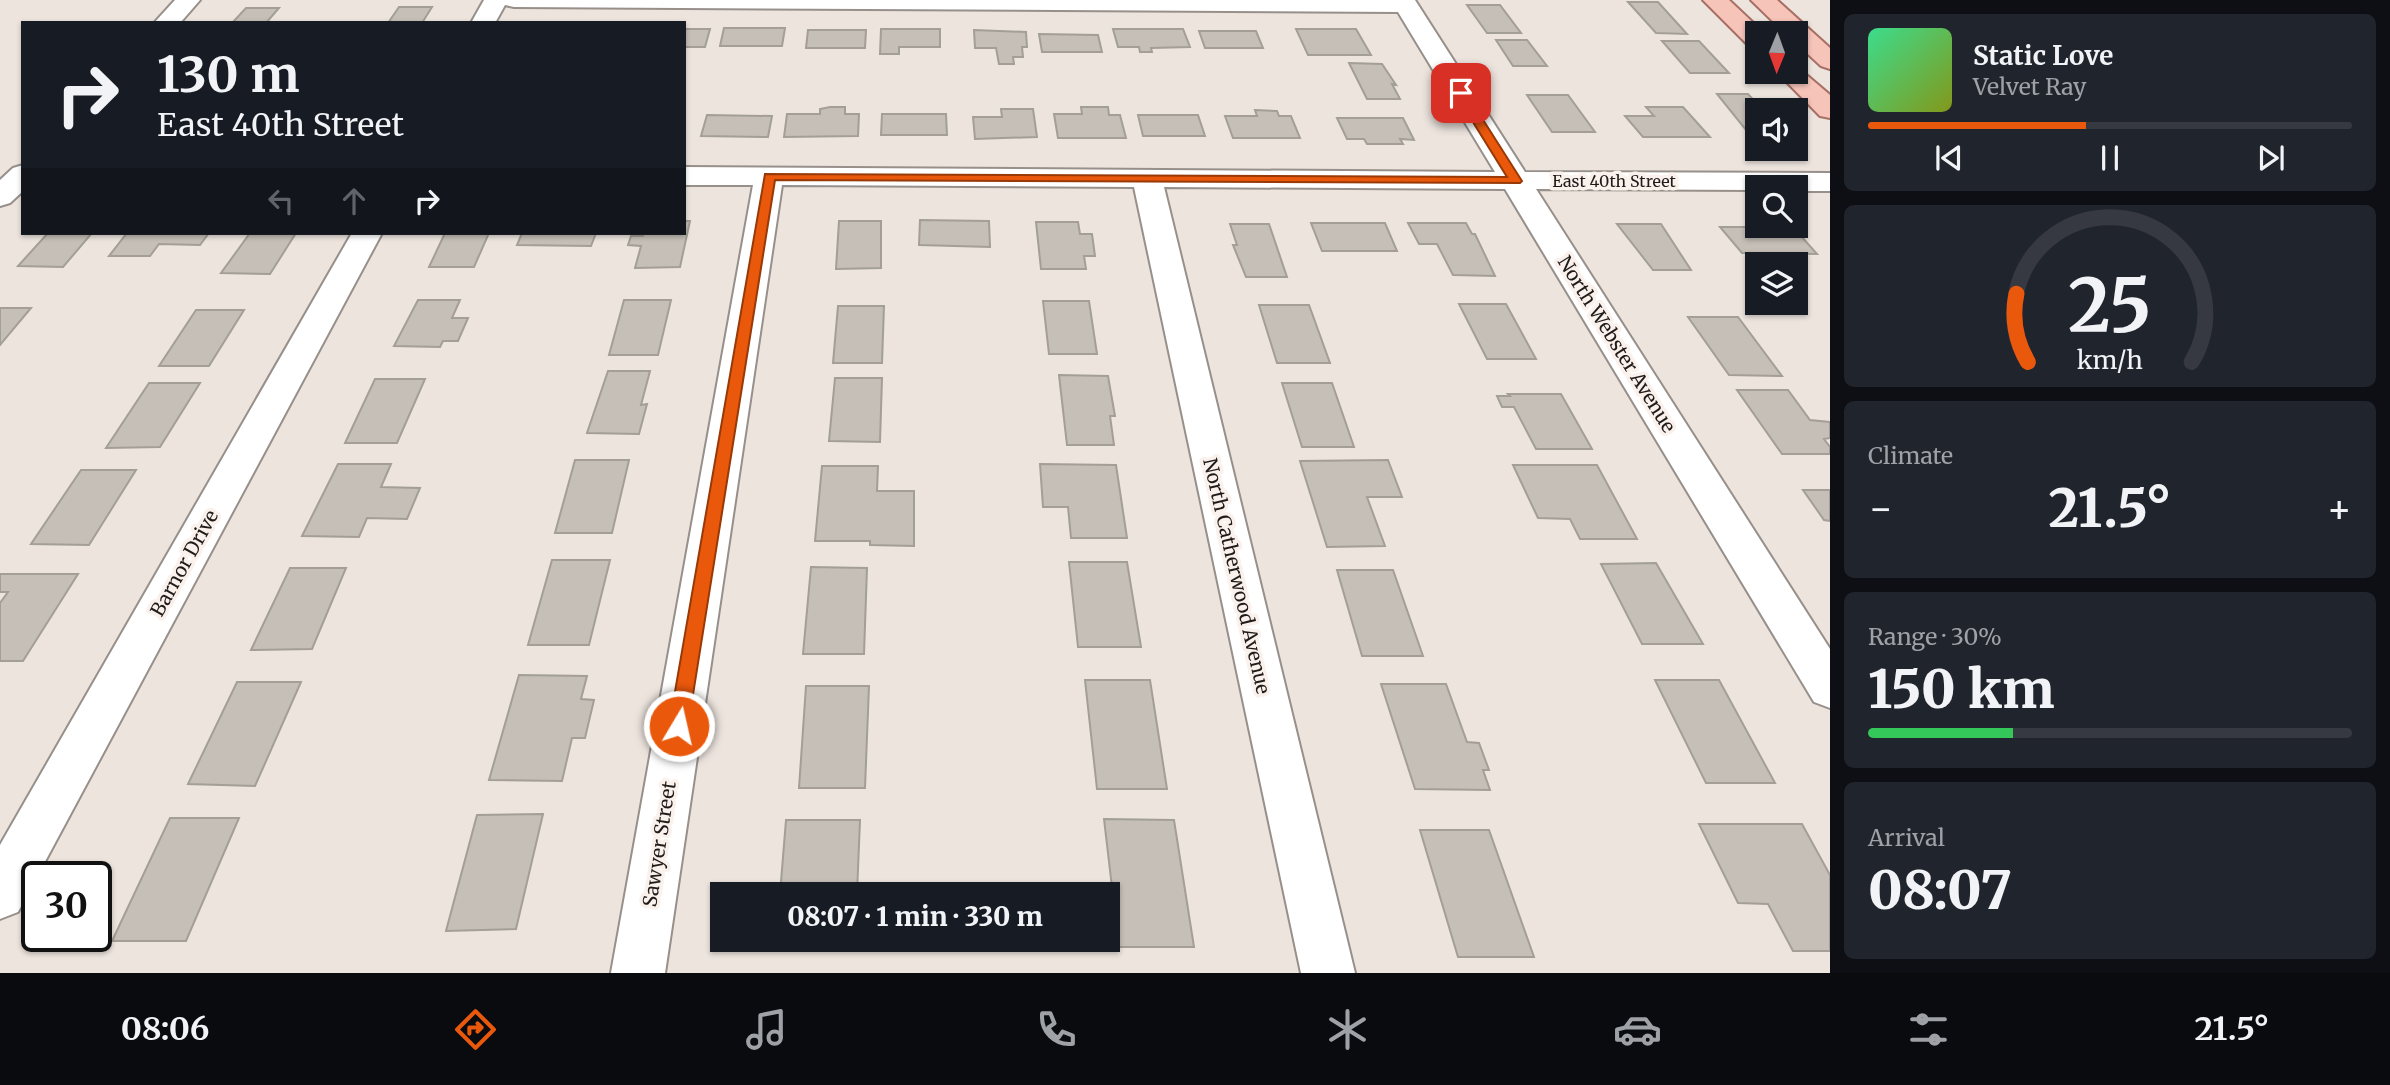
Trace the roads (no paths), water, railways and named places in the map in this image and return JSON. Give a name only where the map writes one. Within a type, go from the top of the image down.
[{"type":"main road","points":[[1715,0],[1745,29]]},
{"type":"main road","points":[[1763,0],[1830,61]]},
{"type":"main road","points":[[1803,84],[1830,110]]},
{"type":"street","points":[[168,21],[188,0]]},
{"type":"street","points":[[485,21],[496,0]]},
{"type":"street","points":[[514,0],[1404,2]]},
{"type":"street","name":"North Webster Avenue","points":[[1404,2],[1830,688]]},
{"type":"street","points":[[0,197],[21,176]]},
{"type":"street","name":"East 40th Street","points":[[686,176],[1830,182]]},
{"type":"street","name":"Sawyer Street","points":[[638,973],[769,177]]},
{"type":"street","name":"North Catherwood Avenue","points":[[1147,179],[1328,973]]},
{"type":"street","name":"Barnor Drive","points":[[0,894],[367,235]]}]
